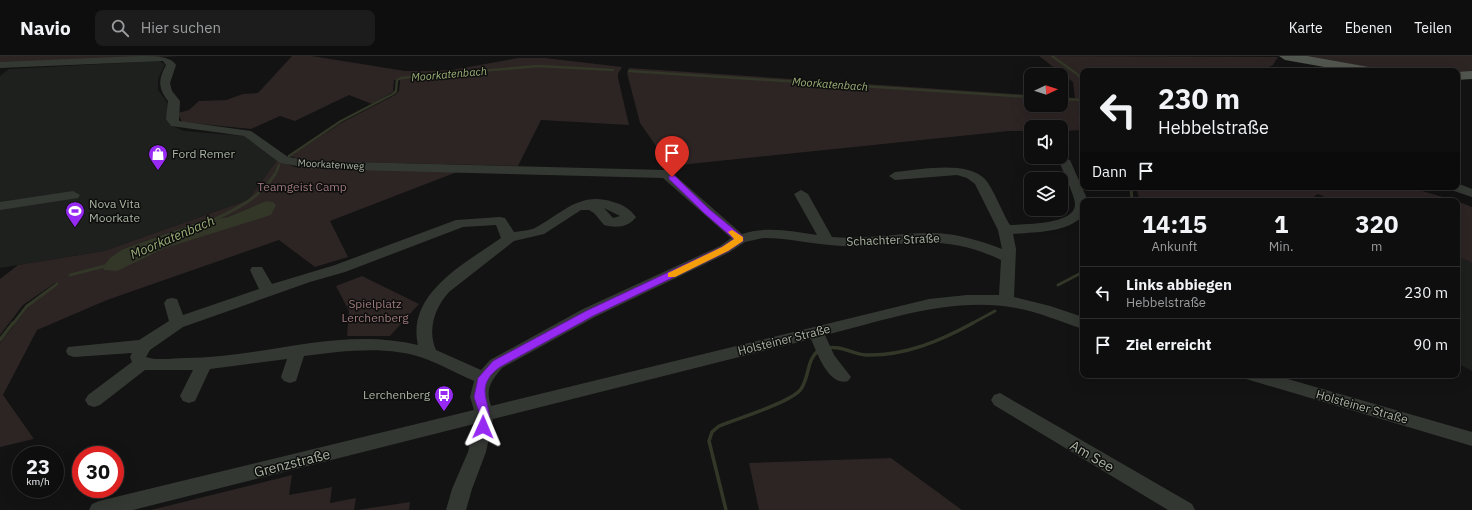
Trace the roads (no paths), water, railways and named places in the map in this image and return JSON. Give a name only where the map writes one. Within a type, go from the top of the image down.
[{"type":"main road","points":[[1285,56],[1352,68]]},
{"type":"main road","points":[[1460,76],[1472,75]]},
{"type":"street","name":"Moorkatenweg","points":[[0,66],[159,58],[169,60],[172,65],[164,78],[164,89],[174,100],[172,119],[175,124],[247,133],[284,160],[292,162],[314,165],[666,174],[740,239]]},
{"type":"street","points":[[1066,164],[1080,198]]},
{"type":"street","points":[[895,176],[957,171],[971,175],[980,182],[1005,230],[1009,249],[1006,301]]},
{"type":"street","points":[[1460,188],[1472,193]]},
{"type":"street","points":[[801,194],[827,241]]},
{"type":"street","points":[[0,206],[73,195]]},
{"type":"street","points":[[430,354],[425,347],[424,338],[431,303],[444,288],[508,237],[523,236],[538,231],[571,209],[581,206]]},
{"type":"street","points":[[1005,230],[1057,224],[1076,218],[1080,212]]},
{"type":"street","points":[[74,351],[143,346],[177,323],[306,278],[340,269],[463,223],[500,221],[506,230],[508,237]]},
{"type":"street","name":"Schachter Straße","points":[[483,378],[496,364],[589,313],[725,249],[740,239],[767,234],[827,241],[866,241],[929,237],[947,238],[982,246],[1008,258]]},
{"type":"street","points":[[257,270],[268,291]]},
{"type":"street","name":"Holsteiner Straße","points":[[485,415],[821,343],[929,304],[961,300],[1006,301],[1055,313],[1080,322]]},
{"type":"street","points":[[172,303],[177,323]]},
{"type":"street","points":[[821,343],[842,377]]},
{"type":"street","points":[[94,400],[141,364],[204,364],[342,345],[397,346],[430,354],[483,378],[479,397],[485,415],[477,452],[462,489],[456,510]]},
{"type":"street","points":[[141,364],[138,357],[143,346]]},
{"type":"street","points":[[290,377],[298,350]]},
{"type":"street","points":[[189,396],[204,364]]},
{"type":"street","name":"Holsteiner Straße","points":[[1262,378],[1472,439]]},
{"type":"street","name":"Am See","points":[[1000,400],[1185,510]]},
{"type":"street","name":"Grenzstraße","points":[[99,510],[485,415]]},
{"type":"water","points":[[266,201],[273,202],[276,205],[271,215],[165,248],[117,271],[104,270],[103,267],[110,258],[123,249],[201,221],[228,217]]},
{"type":"waterway","points":[[1052,56],[1080,78]]},
{"type":"waterway","name":"Moorkatenbach","points":[[289,156],[341,121],[393,94],[396,91],[397,80],[401,78],[538,66],[613,70]]},
{"type":"waterway","name":"Moorkatenbach","points":[[629,71],[1024,97]]},
{"type":"waterway","name":"Moorkatenbach","points":[[1068,99],[1080,100]]},
{"type":"waterway","name":"Moorkatenbach","points":[[275,175],[279,165]]},
{"type":"waterway","name":"Moorkatenbach","points":[[213,220],[248,202],[263,189],[275,174]]},
{"type":"waterway","points":[[1131,190],[1132,198]]},
{"type":"waterway","name":"Moorkatenbach","points":[[70,275],[105,266]]},
{"type":"waterway","points":[[1058,285],[1080,274]]},
{"type":"waterway","name":"Moorkatenbach","points":[[13,324],[27,306],[57,284]]},
{"type":"waterway","points":[[971,324],[995,311]]},
{"type":"waterway","name":"Moorkatenbach","points":[[0,340],[13,323]]},
{"type":"waterway","points":[[827,348],[832,347],[866,355],[895,353],[922,346],[948,336],[973,323]]},
{"type":"waterway","points":[[726,510],[709,441],[712,432],[719,426],[776,405],[796,394],[804,384],[812,358],[819,350]]},
{"type":"place","name":"Ford Remer","points":[[158,171]]},
{"type":"place","name":"Nova Vita Moorkate","points":[[75,228]]},
{"type":"place","name":"Lerchenberg","points":[[444,412]]},
{"type":"park label","name":"Teamgeist Camp","points":[[302,187]]},
{"type":"park label","name":"Spielplatz Lerchenberg","points":[[375,311]]}]
